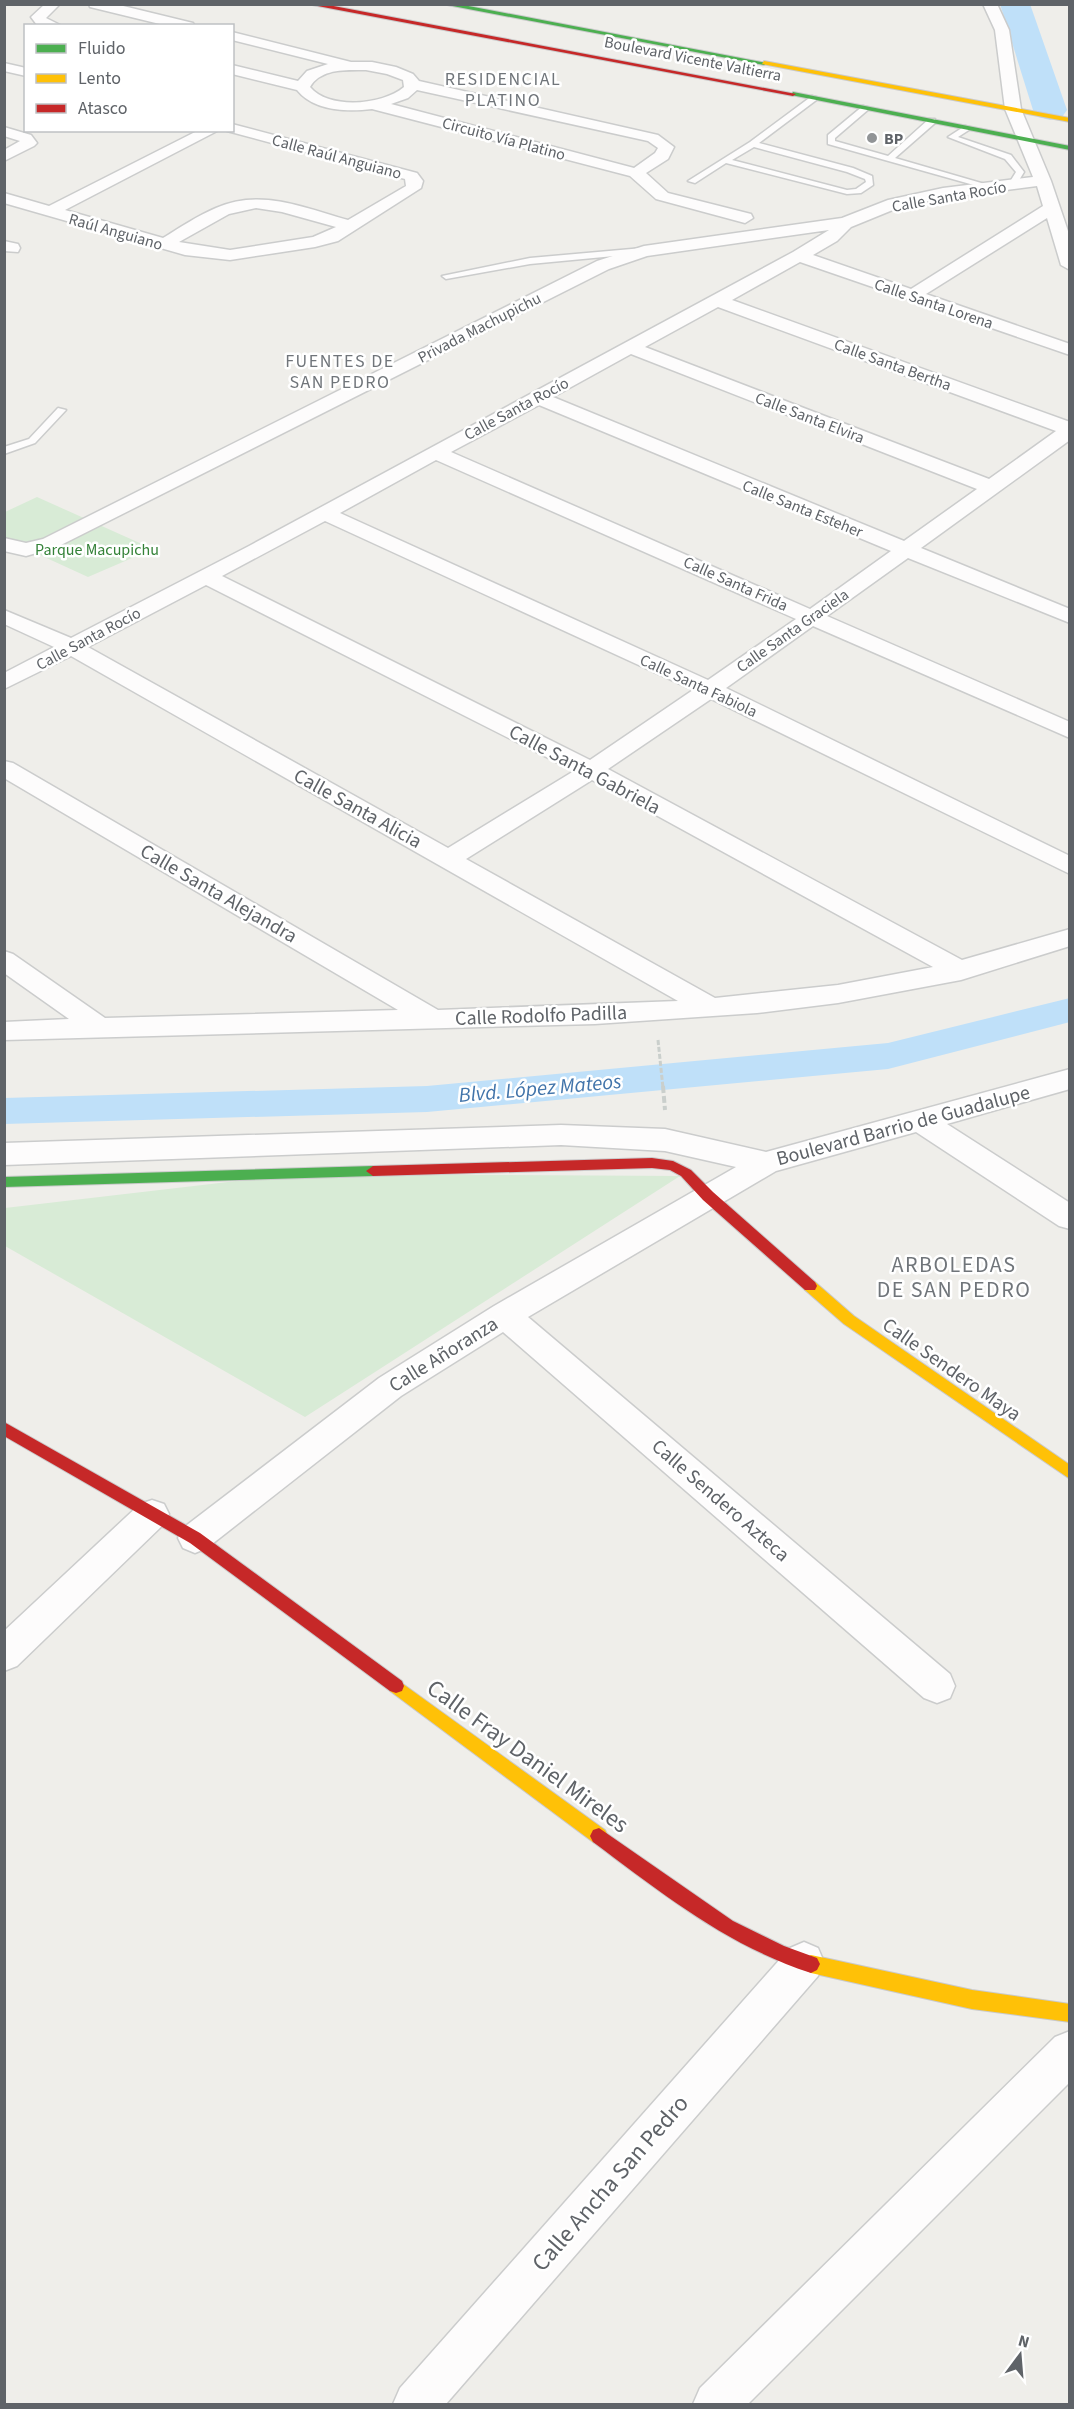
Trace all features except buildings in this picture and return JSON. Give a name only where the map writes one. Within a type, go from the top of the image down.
[{"type":"main road","name":"Boulevard Vicente Valtierra","points":[[310,4],[1070,148]]},
{"type":"main road","name":"Boulevard Vicente Valtierra","points":[[445,4],[1070,120]]},
{"type":"main road","points":[[750,86],[738,79],[736,75],[742,70],[758,66],[782,67]]},
{"type":"main road","name":"Calle Sendero Maya","points":[[4,1182],[652,1163],[673,1166],[686,1173],[708,1196],[849,1320],[1070,1473]]},
{"type":"main road","name":"Calle Fray Daniel Mireles","points":[[4,1428],[195,1538],[672,1890],[742,1936],[804,1962],[875,1980],[1007,2007],[1070,2013]]},
{"type":"street","points":[[48,24],[42,22],[38,17],[54,4]]},
{"type":"street","points":[[95,4],[180,24]]},
{"type":"street","points":[[990,4],[1002,30],[1013,109],[1043,181],[1070,265]]},
{"type":"street","points":[[234,37],[351,66],[393,70],[409,78],[411,84],[410,89],[397,98],[372,104],[347,105],[312,98],[304,93],[302,87]]},
{"type":"street","points":[[302,87],[311,75],[335,67],[351,66]]},
{"type":"street","points":[[4,67],[24,72]]},
{"type":"street","points":[[234,70],[302,87]]},
{"type":"street","name":"Circuito Vía Platino","points":[[411,84],[663,142],[666,147],[662,156],[636,172]]},
{"type":"street","name":"Circuito Vía Platino","points":[[372,104],[636,172],[662,196],[745,219]]},
{"type":"street","name":"Calle Raúl Anguiano","points":[[230,255],[315,242],[332,237],[413,188],[415,181],[411,176],[234,129]]},
{"type":"street","points":[[4,131],[26,138],[29,143],[4,156]]},
{"type":"street","points":[[49,212],[208,132]]},
{"type":"street","name":"Calle Santa Rocío","points":[[4,682],[324,513],[799,256],[832,237],[845,223],[871,211],[904,202],[991,187],[1043,181]]},
{"type":"street","name":"Raúl Anguiano","points":[[4,198],[191,251],[230,255]]},
{"type":"street","points":[[165,244],[223,211],[246,204],[271,205],[349,226]]},
{"type":"street","points":[[913,296],[1051,208]]},
{"type":"street","name":"Privada Machupichu","points":[[4,544],[26,550],[50,543],[603,264],[644,251],[845,223]]},
{"type":"street","name":"Calle Santa Lorena","points":[[799,256],[1070,350]]},
{"type":"street","name":"Calle Santa Bertha","points":[[716,300],[1070,429]]},
{"type":"street","name":"Calle Santa Elvira","points":[[629,346],[991,487]]},
{"type":"street","name":"Calle Santa Esteher","points":[[537,398],[1060,613]]},
{"type":"street","name":"Calle Santa Graciela","points":[[448,860],[591,770],[709,689],[1070,429]]},
{"type":"street","name":"Calle Santa Frida","points":[[434,452],[1070,731]]},
{"type":"street","name":"Calle Santa Fabiola","points":[[324,513],[709,689],[1070,866]]},
{"type":"street","name":"Calle Santa Gabriela","points":[[205,576],[591,770],[961,971]]},
{"type":"street","points":[[1060,613],[1070,593]]},
{"type":"street","name":"Calle Santa Alicia","points":[[4,616],[72,647],[708,1006]]},
{"type":"street","name":"Calle Santa Alejandra","points":[[4,768],[433,1019]]},
{"type":"street","name":"Calle Rodolfo Padilla","points":[[4,1031],[565,1016],[708,1006],[855,991],[961,971],[1070,937]]},
{"type":"street","points":[[4,960],[99,1027]]},
{"type":"street","name":"Boulevard Barrio de Guadalupe","points":[[708,1196],[766,1163],[828,1144],[1070,1079]]},
{"type":"street","points":[[920,1120],[1070,1218]]},
{"type":"street","points":[[4,1154],[561,1135],[665,1140],[766,1163]]},
{"type":"street","name":"Calle Añoranza","points":[[195,1538],[390,1386],[505,1315],[708,1196]]},
{"type":"street","name":"Calle Sendero Azteca","points":[[505,1315],[936,1686]]},
{"type":"street","points":[[4,1654],[152,1514]]},
{"type":"street","name":"Calle Ancha San Pedro","points":[[416,2404],[804,1962]]},
{"type":"street","points":[[716,2404],[1070,2052]]},
{"type":"lane","points":[[692,181],[753,144],[815,98]]},
{"type":"lane","points":[[866,108],[837,130],[831,137],[831,142],[991,187]]},
{"type":"lane","points":[[889,159],[932,121]]},
{"type":"lane","points":[[968,128],[952,137],[1008,157],[1020,172],[1012,185]]},
{"type":"lane","points":[[726,161],[840,191],[858,191],[870,183],[868,178],[850,170],[753,144]]},
{"type":"lane","points":[[446,276],[530,261],[644,251]]},
{"type":"lane","points":[[4,451],[32,441],[61,410]]},
{"type":"path","points":[[657,1038],[665,1111]]},
{"type":"green space","name":"Parque Macupichu","points":[[37,497],[153,549],[88,577],[5,539],[5,512]]},
{"type":"green space","points":[[297,1174],[680,1176],[305,1417],[5,1246],[5,1208]]},
{"type":"waterway","points":[[1015,4],[1050,110]]},
{"type":"waterway","name":"Blvd. López Mateos","points":[[4,1111],[427,1099],[888,1056],[1070,1010]]},
{"type":"traffic: fast","points":[[445,4],[764,63]]},
{"type":"traffic: fast","points":[[793,94],[1070,148]]},
{"type":"traffic: fast","points":[[4,1182],[373,1171]]},
{"type":"traffic: slow","points":[[764,63],[1070,120]]},
{"type":"traffic: slow","points":[[810,1286],[849,1320],[1070,1473]]},
{"type":"traffic: slow","points":[[396,1686],[599,1836]]},
{"type":"traffic: slow","points":[[811,1964],[972,2000],[1070,2013]]},
{"type":"traffic: jam","points":[[310,4],[793,94]]},
{"type":"traffic: jam","points":[[373,1171],[652,1163],[673,1166],[686,1173],[708,1196],[810,1286]]},
{"type":"traffic: jam","points":[[4,1428],[195,1538],[396,1686]]},
{"type":"traffic: jam","points":[[599,1836],[673,1891],[727,1927],[782,1955],[811,1964]]},
{"type":"place","name":"BP","points":[[872,138]]},
{"type":"district","name":"RESIDENCIAL PLATINO","points":[[503,89]]},
{"type":"district","name":"FUENTES DE SAN PEDRO","points":[[340,371]]},
{"type":"district","name":"ARBOLEDAS DE SAN PEDRO","points":[[954,1276]]}]
